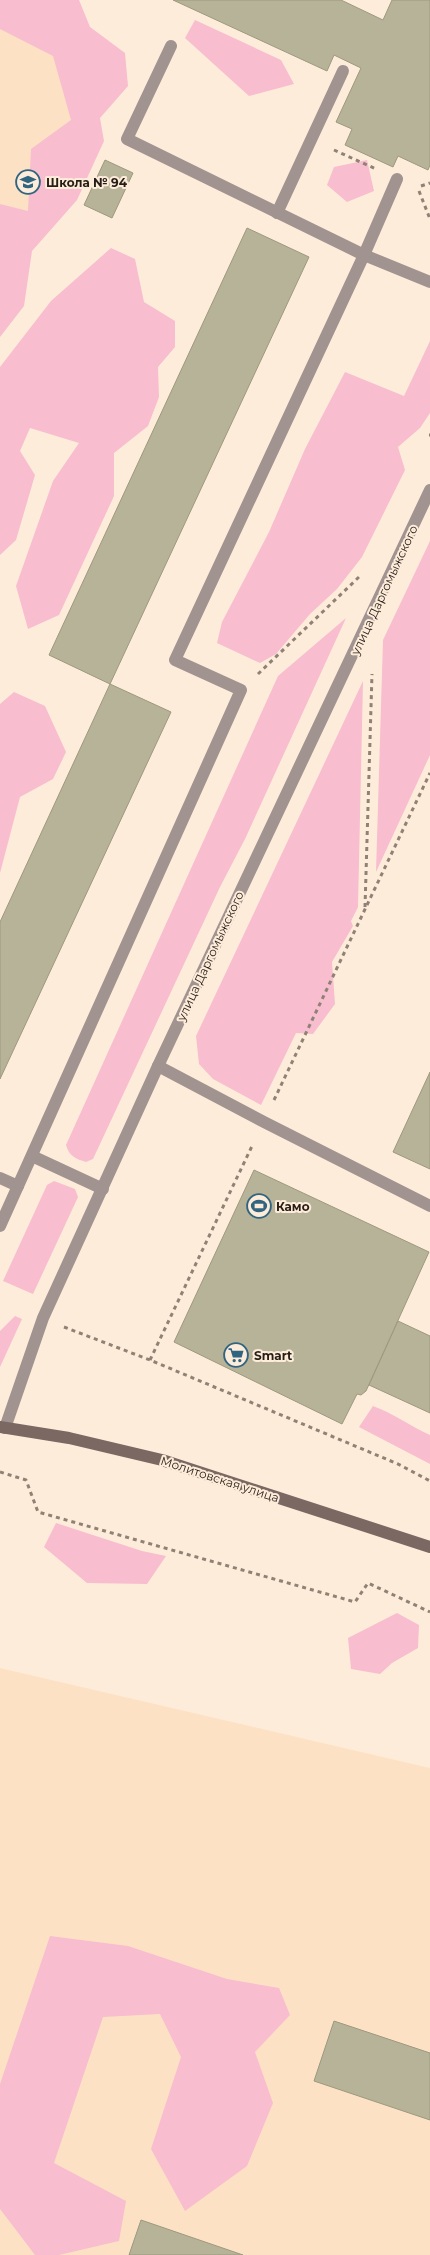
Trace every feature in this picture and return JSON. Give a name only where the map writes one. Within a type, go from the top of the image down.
[{"type":"street","points":[[171,46],[127,139],[364,255],[430,282]]},
{"type":"street","points":[[277,213],[344,71]]},
{"type":"street","points":[[0,1226],[241,690],[175,660],[364,255],[397,178]]},
{"type":"street","name":"улица Даргомыжского","points":[[3,1427],[43,1318],[158,1066],[430,490]]},
{"type":"street","points":[[158,1066],[430,1206]]},
{"type":"street","points":[[32,1156],[103,1189]]},
{"type":"street","points":[[0,1178],[18,1186]]},
{"type":"street","name":"Молитовская улица","points":[[3,1427],[69,1438],[162,1460],[430,1547]]},
{"type":"path","points":[[311,140],[397,178]]},
{"type":"path","points":[[430,184],[417,187],[430,218]]},
{"type":"path","points":[[241,690],[361,576]]},
{"type":"path","points":[[364,911],[372,670]]},
{"type":"path","points":[[150,1360],[430,773]]},
{"type":"path","points":[[101,1342],[150,1360],[398,1464],[430,1481]]},
{"type":"path","points":[[0,1472],[26,1480],[38,1512],[355,1602],[368,1583],[430,1612]]},
{"type":"shaded area","points":[[0,0],[79,0],[90,27],[125,53],[128,86],[100,118],[104,141],[77,200],[32,251],[24,306],[0,337],[0,204],[28,211],[31,149],[71,120],[53,56],[0,29]]},
{"type":"shaded area","name":"Школа № 94","points":[[0,12],[111,60],[0,304]]},
{"type":"shaded area","points":[[195,20],[281,60],[294,84],[249,96],[185,38]]},
{"type":"shaded area","points":[[367,160],[374,191],[347,202],[327,185],[334,167]]},
{"type":"shaded area","points":[[111,248],[135,259],[144,302],[175,321],[175,347],[158,367],[159,397],[148,426],[114,453],[114,496],[59,615],[28,629],[16,586],[53,481],[79,443],[30,428],[20,451],[35,475],[16,540],[0,555],[0,367],[51,301]]},
{"type":"shaded area","points":[[430,341],[430,413],[420,428],[398,447],[405,470],[362,557],[337,589],[310,614],[276,654],[260,663],[217,643],[222,622],[269,532],[305,449],[345,372],[404,396]]},
{"type":"shaded area","points":[[430,541],[430,755],[376,872],[383,640]]},
{"type":"shaded area","points":[[346,618],[245,839],[220,887],[93,1159],[86,1162],[76,1158],[69,1152],[66,1145],[278,676]]},
{"type":"shaded area","points":[[363,681],[358,907],[351,921],[353,926],[332,962],[335,1004],[313,1034],[296,1033],[261,1105],[213,1079],[199,1064],[196,1036]]},
{"type":"shaded area","points":[[14,692],[45,706],[66,752],[53,779],[20,797],[0,873],[0,704]]},
{"type":"shaded area","points":[[54,1181],[75,1189],[78,1197],[33,1294],[3,1281],[47,1185]]},
{"type":"shaded area","points":[[15,1316],[22,1319],[0,1367],[0,1331]]},
{"type":"shaded area","points":[[373,1406],[430,1435],[430,1464],[359,1427]]},
{"type":"shaded area","points":[[56,1523],[142,1551],[166,1556],[147,1584],[87,1583],[44,1547]]},
{"type":"shaded area","points":[[397,1613],[419,1625],[418,1648],[392,1663],[380,1674],[351,1669],[348,1638]]},
{"type":"shaded area","points":[[0,1668],[430,1768],[430,2255],[0,2255]]},
{"type":"shaded area","points":[[50,1936],[128,1946],[227,1979],[279,1988],[290,2015],[255,2052],[273,2103],[247,2166],[185,2211],[151,2149],[181,2057],[160,2014],[103,2017],[54,2163],[126,2201],[119,2241],[59,2255],[35,2255],[0,2209],[0,2084]]},
{"type":"building","points":[[173,0],[341,0],[383,20],[392,0],[430,0],[430,165],[428,170],[398,156],[393,167],[345,145],[352,129],[336,122],[361,68],[334,55],[327,71]]},
{"type":"building","points":[[105,160],[133,173],[112,218],[84,205]]},
{"type":"building","points":[[247,228],[309,257],[110,684],[49,655]]},
{"type":"building","points":[[110,684],[171,712],[0,1079],[0,922]]},
{"type":"building","points":[[430,1072],[430,1169],[393,1152]]},
{"type":"building","points":[[254,1170],[429,1252],[366,1391],[361,1395],[357,1394],[342,1424],[174,1342]]},
{"type":"building","points":[[398,1321],[430,1336],[430,1413],[369,1385]]},
{"type":"building","points":[[334,2021],[430,2053],[430,2120],[314,2081]]},
{"type":"building","points":[[141,2220],[243,2255],[129,2255]]},
{"type":"place","name":"Школа № 94","points":[[28,182]]},
{"type":"place","name":"Камо","points":[[259,1206]]},
{"type":"place","name":"Smart","points":[[236,1355]]}]
